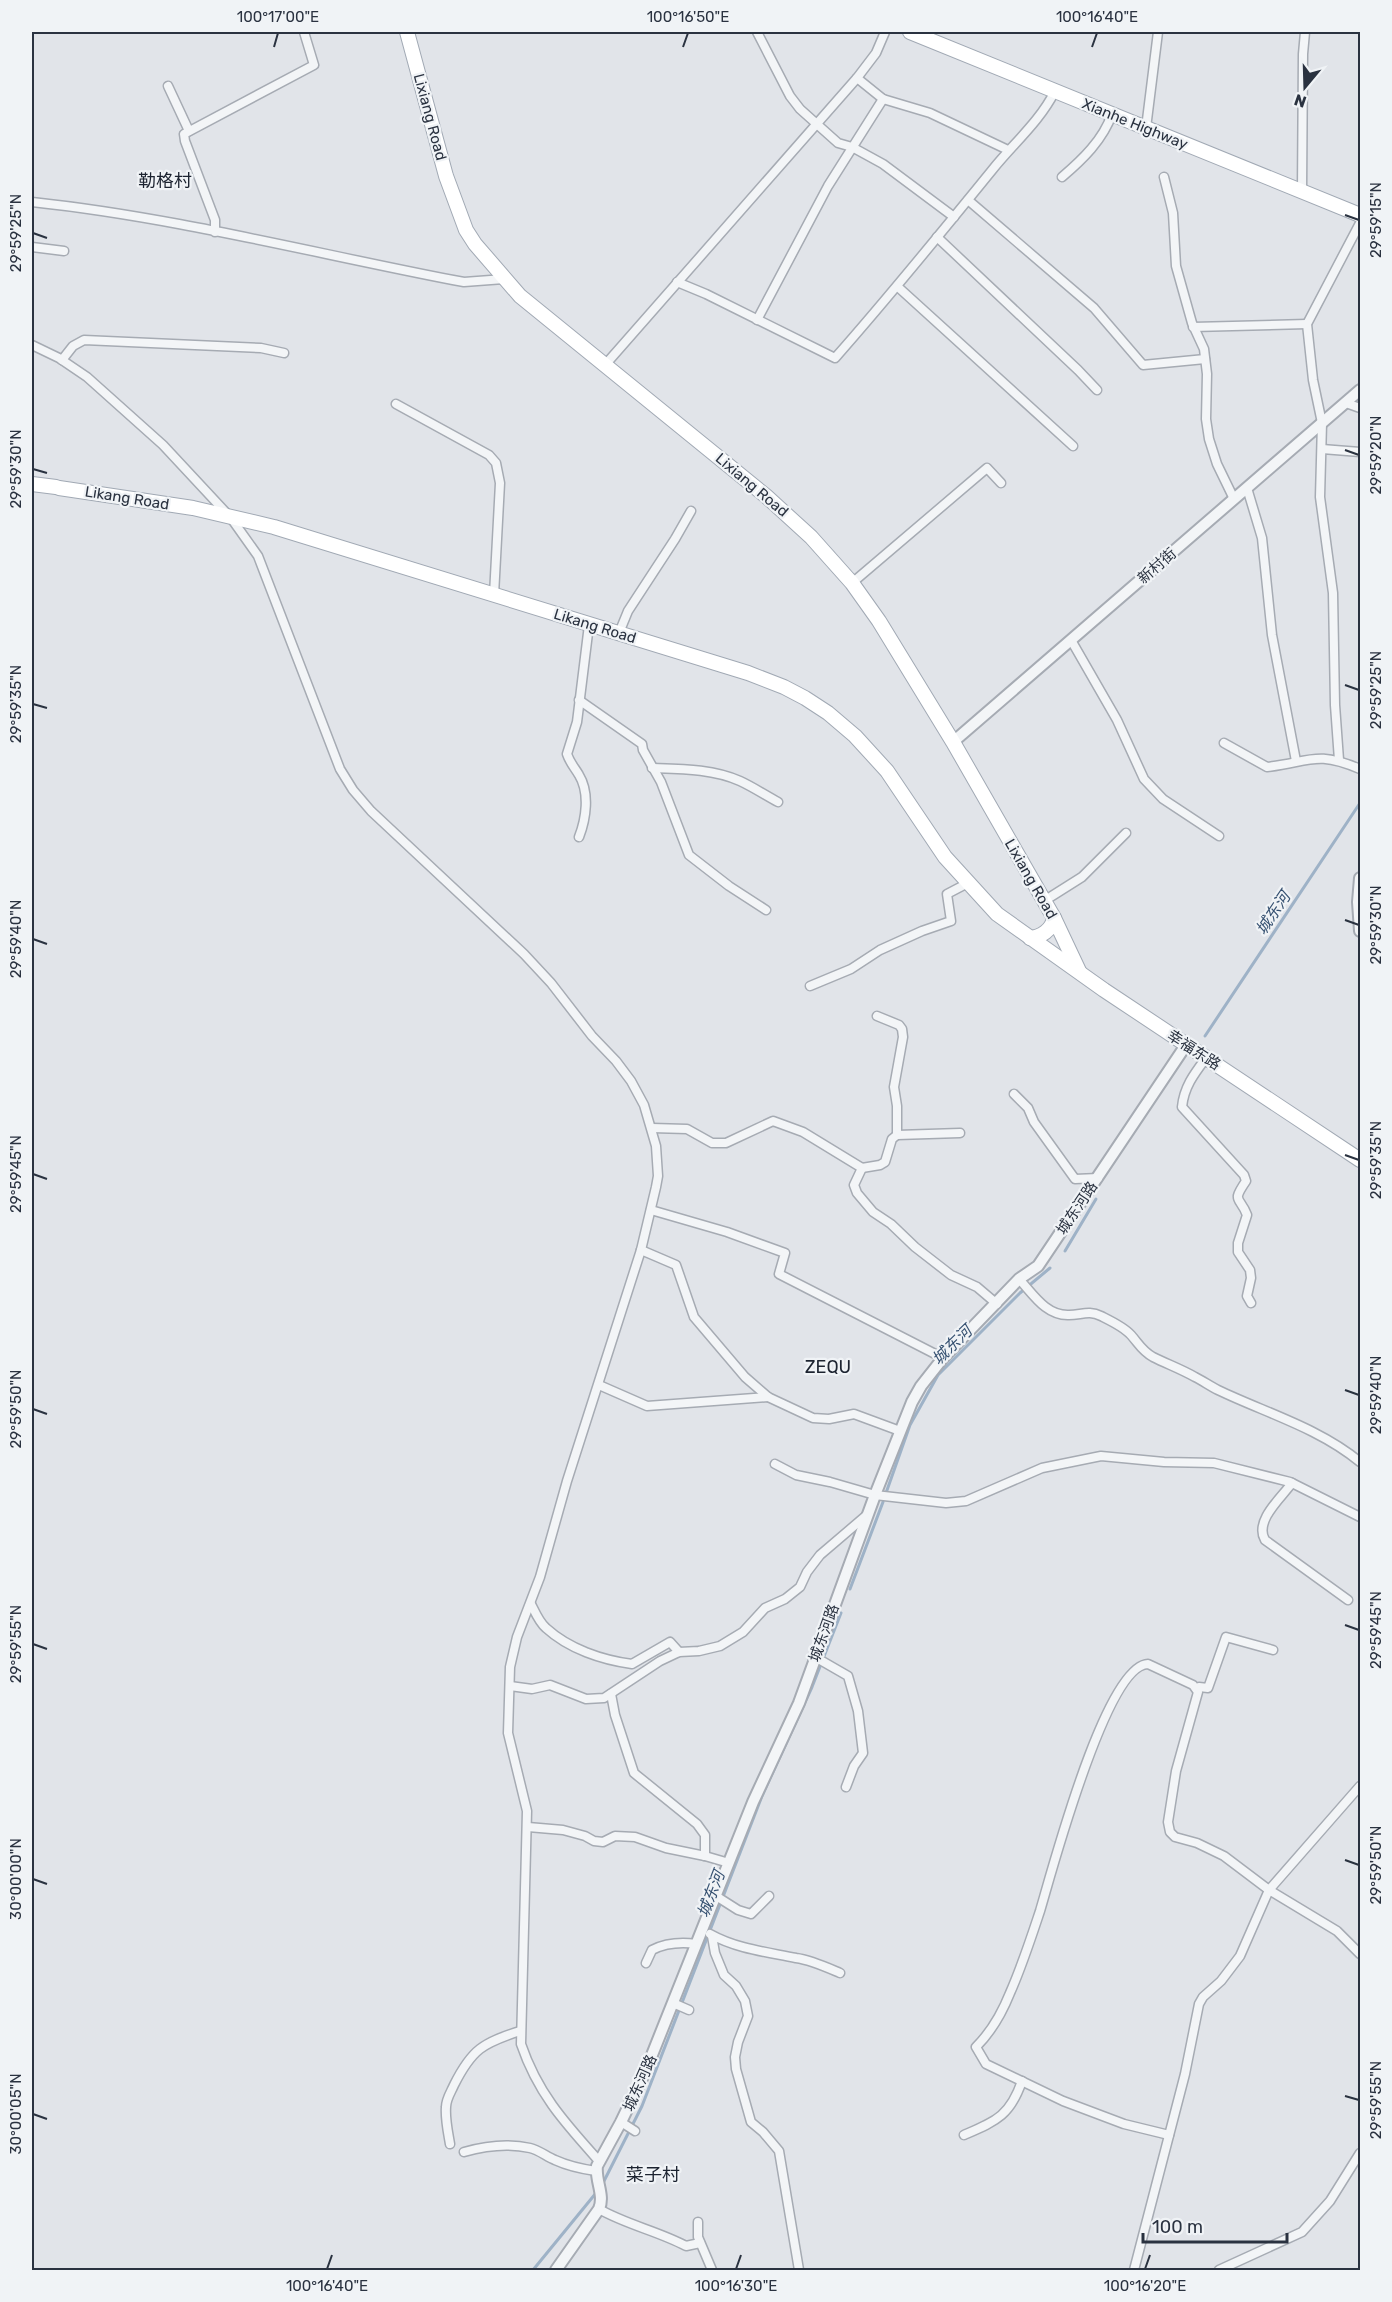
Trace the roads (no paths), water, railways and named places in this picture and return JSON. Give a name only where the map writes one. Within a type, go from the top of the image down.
[{"type":"main road","name":"Lixiang Road","points":[[407,32],[446,176],[466,230],[475,244],[504,279],[547,320],[774,502],[852,583],[879,621],[953,742],[1054,918],[1080,973]]},
{"type":"main road","name":"Xianhe Highway","points":[[910,32],[1360,215]]},
{"type":"main road","name":"Likang Road","points":[[32,484],[193,508],[274,527],[771,681],[817,706],[855,736],[887,771],[945,856],[968,883],[998,914],[1030,938]]},
{"type":"main road","points":[[1030,938],[1045,933],[1052,925],[1054,918]]},
{"type":"main road","name":"幸福东路","points":[[1030,938],[1185,1045],[1360,1160]]},
{"type":"street","points":[[215,232],[215,220],[184,134],[314,65],[304,32]]},
{"type":"street","points":[[757,32],[790,96],[816,125],[838,143],[852,147],[883,164],[954,217]]},
{"type":"street","points":[[605,366],[857,78],[876,53],[885,32]]},
{"type":"street","points":[[1146,128],[1158,32]]},
{"type":"street","points":[[1302,191],[1305,32]]},
{"type":"street","points":[[857,78],[882,99],[930,113],[1008,150]]},
{"type":"street","points":[[168,86],[189,130]]},
{"type":"street","points":[[677,282],[835,358],[898,286],[1008,150],[1044,111],[1055,91]]},
{"type":"street","points":[[757,320],[828,186],[882,99]]},
{"type":"street","points":[[1062,177],[1075,166],[1103,134],[1112,114]]},
{"type":"street","points":[[1164,177],[1173,213],[1176,266],[1193,327],[1204,349],[1207,384],[1206,419],[1209,439],[1217,464],[1234,499]]},
{"type":"street","points":[[968,200],[1094,308],[1143,365],[1205,359]]},
{"type":"street","points":[[32,202],[215,232],[464,282],[504,279]]},
{"type":"street","points":[[1340,760],[1335,705],[1333,593],[1320,497],[1322,423],[1313,380],[1307,324],[1360,223]]},
{"type":"street","points":[[937,237],[1078,370],[1096,390]]},
{"type":"street","points":[[32,247],[64,251]]},
{"type":"street","points":[[898,286],[1073,446]]},
{"type":"street","points":[[1193,327],[1307,324]]},
{"type":"street","points":[[62,360],[73,345],[84,340],[261,348],[284,353]]},
{"type":"street","points":[[32,345],[62,360],[87,377],[181,464],[231,518],[258,556],[340,769],[353,790],[371,811],[497,927],[551,983],[631,1081],[644,1105],[652,1128],[658,1176],[641,1250],[567,1481],[531,1604],[517,1637],[510,1667],[508,1733],[521,1778],[528,1827],[521,2044],[546,2097],[598,2166],[602,2201],[599,2209],[556,2271]]},
{"type":"street","name":"新村街","points":[[953,742],[1360,390]]},
{"type":"street","points":[[1346,403],[1360,408]]},
{"type":"street","points":[[396,405],[489,455],[496,463],[500,483],[494,595]]},
{"type":"street","points":[[1322,449],[1360,452]]},
{"type":"street","points":[[852,583],[987,468],[1001,483]]},
{"type":"street","points":[[1247,488],[1262,538],[1272,635],[1296,760]]},
{"type":"street","points":[[618,633],[628,611],[691,511]]},
{"type":"street","points":[[579,837],[585,821],[585,789],[580,776],[571,766],[567,754],[577,722],[589,625]]},
{"type":"street","points":[[1071,640],[1117,720],[1144,778],[1163,799],[1219,836]]},
{"type":"street","points":[[579,700],[642,744],[661,782],[689,855],[729,886],[766,910]]},
{"type":"street","points":[[1224,743],[1267,767],[1296,760],[1323,758],[1340,760],[1360,769]]},
{"type":"street","points":[[652,768],[705,771],[726,776],[778,802]]},
{"type":"street","points":[[1044,901],[1082,877],[1126,833]]},
{"type":"street","points":[[1360,878],[1358,902],[1360,932]]},
{"type":"street","points":[[810,986],[850,969],[880,950],[922,930],[951,921],[947,894],[968,883]]},
{"type":"street","points":[[877,1016],[899,1025],[903,1033],[894,1087],[897,1106],[897,1135]]},
{"type":"street","name":"城东河路","points":[[598,2166],[628,2126],[646,2070],[696,1944],[707,1932],[721,1899],[729,1863],[753,1802],[799,1702],[900,1431],[921,1386],[943,1358],[1038,1266],[1185,1045]]},
{"type":"street","points":[[1206,1058],[1190,1079],[1183,1095],[1182,1107],[1244,1175],[1246,1181],[1238,1193],[1238,1201],[1247,1215],[1238,1243],[1238,1252],[1250,1270],[1251,1278],[1247,1296],[1251,1303]]},
{"type":"street","points":[[1014,1094],[1028,1108],[1034,1122],[1075,1179],[1098,1178]]},
{"type":"street","points":[[652,1128],[687,1129],[712,1143],[726,1143],[773,1121],[803,1132],[862,1168],[880,1166],[885,1162],[892,1139],[897,1135],[960,1133]]},
{"type":"street","points":[[862,1168],[854,1185],[873,1212],[891,1224],[915,1247],[951,1275],[977,1287],[997,1304]]},
{"type":"street","points":[[651,1210],[727,1232],[784,1252],[779,1274],[943,1358]]},
{"type":"street","points":[[641,1250],[676,1265],[694,1317],[745,1377],[768,1397],[813,1418],[829,1419],[854,1414],[900,1431]]},
{"type":"street","points":[[1022,1282],[1044,1306],[1058,1313],[1069,1315],[1088,1312],[1098,1314],[1124,1329],[1138,1346],[1152,1356],[1216,1390],[1270,1411],[1310,1431],[1360,1462]]},
{"type":"street","points":[[598,1385],[647,1406],[768,1397]]},
{"type":"street","points":[[775,1464],[796,1475],[877,1496],[946,1503],[966,1501],[1042,1468],[1101,1456],[1164,1462],[1214,1463],[1292,1483],[1360,1517]]},
{"type":"street","points":[[1292,1483],[1263,1522],[1262,1535],[1265,1540],[1348,1600]]},
{"type":"street","points":[[510,1686],[532,1689],[550,1685],[586,1699],[604,1698],[660,1661],[679,1652],[699,1651],[720,1646],[743,1632],[765,1608],[785,1599],[800,1587],[807,1572],[820,1555],[868,1514]]},
{"type":"street","points":[[531,1604],[544,1627],[566,1643],[589,1654],[632,1664],[670,1642],[679,1652]]},
{"type":"street","points":[[1169,2135],[1102,2117],[1022,2081],[987,2064],[976,2047],[993,2026],[1010,1995],[1039,1913],[1080,1781],[1099,1731],[1122,1684],[1134,1670],[1148,1664],[1197,1689],[1199,1687],[1208,1688],[1226,1637],[1273,1650]]},
{"type":"street","points":[[815,1658],[848,1676],[858,1711],[863,1753],[854,1766],[846,1787]]},
{"type":"street","points":[[1197,1689],[1198,1695],[1176,1772],[1168,1828],[1174,1837],[1197,1843],[1224,1856],[1269,1890],[1338,1931],[1360,1954]]},
{"type":"street","points":[[611,1694],[615,1715],[634,1773],[697,1824],[705,1835],[705,1856]]},
{"type":"street","points":[[1136,2270],[1199,2004],[1240,1956],[1269,1890],[1360,1786]]},
{"type":"street","points":[[528,1827],[563,1830],[603,1842],[615,1836],[634,1837],[666,1848],[729,1863]]},
{"type":"street","points":[[721,1899],[751,1914],[769,1896]]},
{"type":"street","points":[[707,1932],[769,1955],[797,1958],[840,1973]]},
{"type":"street","points":[[707,1932],[724,1975],[736,1986],[745,2001],[748,2016],[738,2042],[735,2057],[736,2069],[751,2121],[779,2151],[799,2271]]},
{"type":"street","points":[[646,1963],[652,1950],[663,1945],[686,1942],[696,1944]]},
{"type":"street","points":[[673,2003],[689,2010]]},
{"type":"street","points":[[450,2144],[446,2107],[459,2076],[471,2056],[491,2040],[520,2031]]},
{"type":"street","points":[[964,2135],[997,2121],[1013,2104],[1022,2081]]},
{"type":"street","points":[[465,2152],[482,2147],[510,2145],[531,2148],[579,2169],[598,2166]]},
{"type":"street","points":[[1219,2271],[1302,2232],[1330,2201],[1360,2153]]},
{"type":"street","points":[[599,2209],[686,2246],[700,2243]]},
{"type":"street","points":[[698,2222],[698,2237],[712,2271]]},
{"type":"waterway","name":"城东河","points":[[1205,1036],[1360,803]]},
{"type":"waterway","name":"城东河","points":[[1065,1251],[1096,1199]]},
{"type":"waterway","name":"城东河","points":[[886,1493],[910,1425],[938,1375],[1020,1293],[1050,1268]]},
{"type":"waterway","name":"城东河","points":[[850,1589],[883,1502]]},
{"type":"waterway","name":"城东河","points":[[603,2183],[642,2106],[762,1796],[812,1687],[841,1613]]},
{"type":"waterway","name":"城东河","points":[[533,2270],[596,2193]]},
{"type":"district","name":"勒格村","points":[[165,181]]},
{"type":"district","name":"ZEQU","points":[[828,1367]]},
{"type":"district","name":"菜子村","points":[[653,2175]]}]
